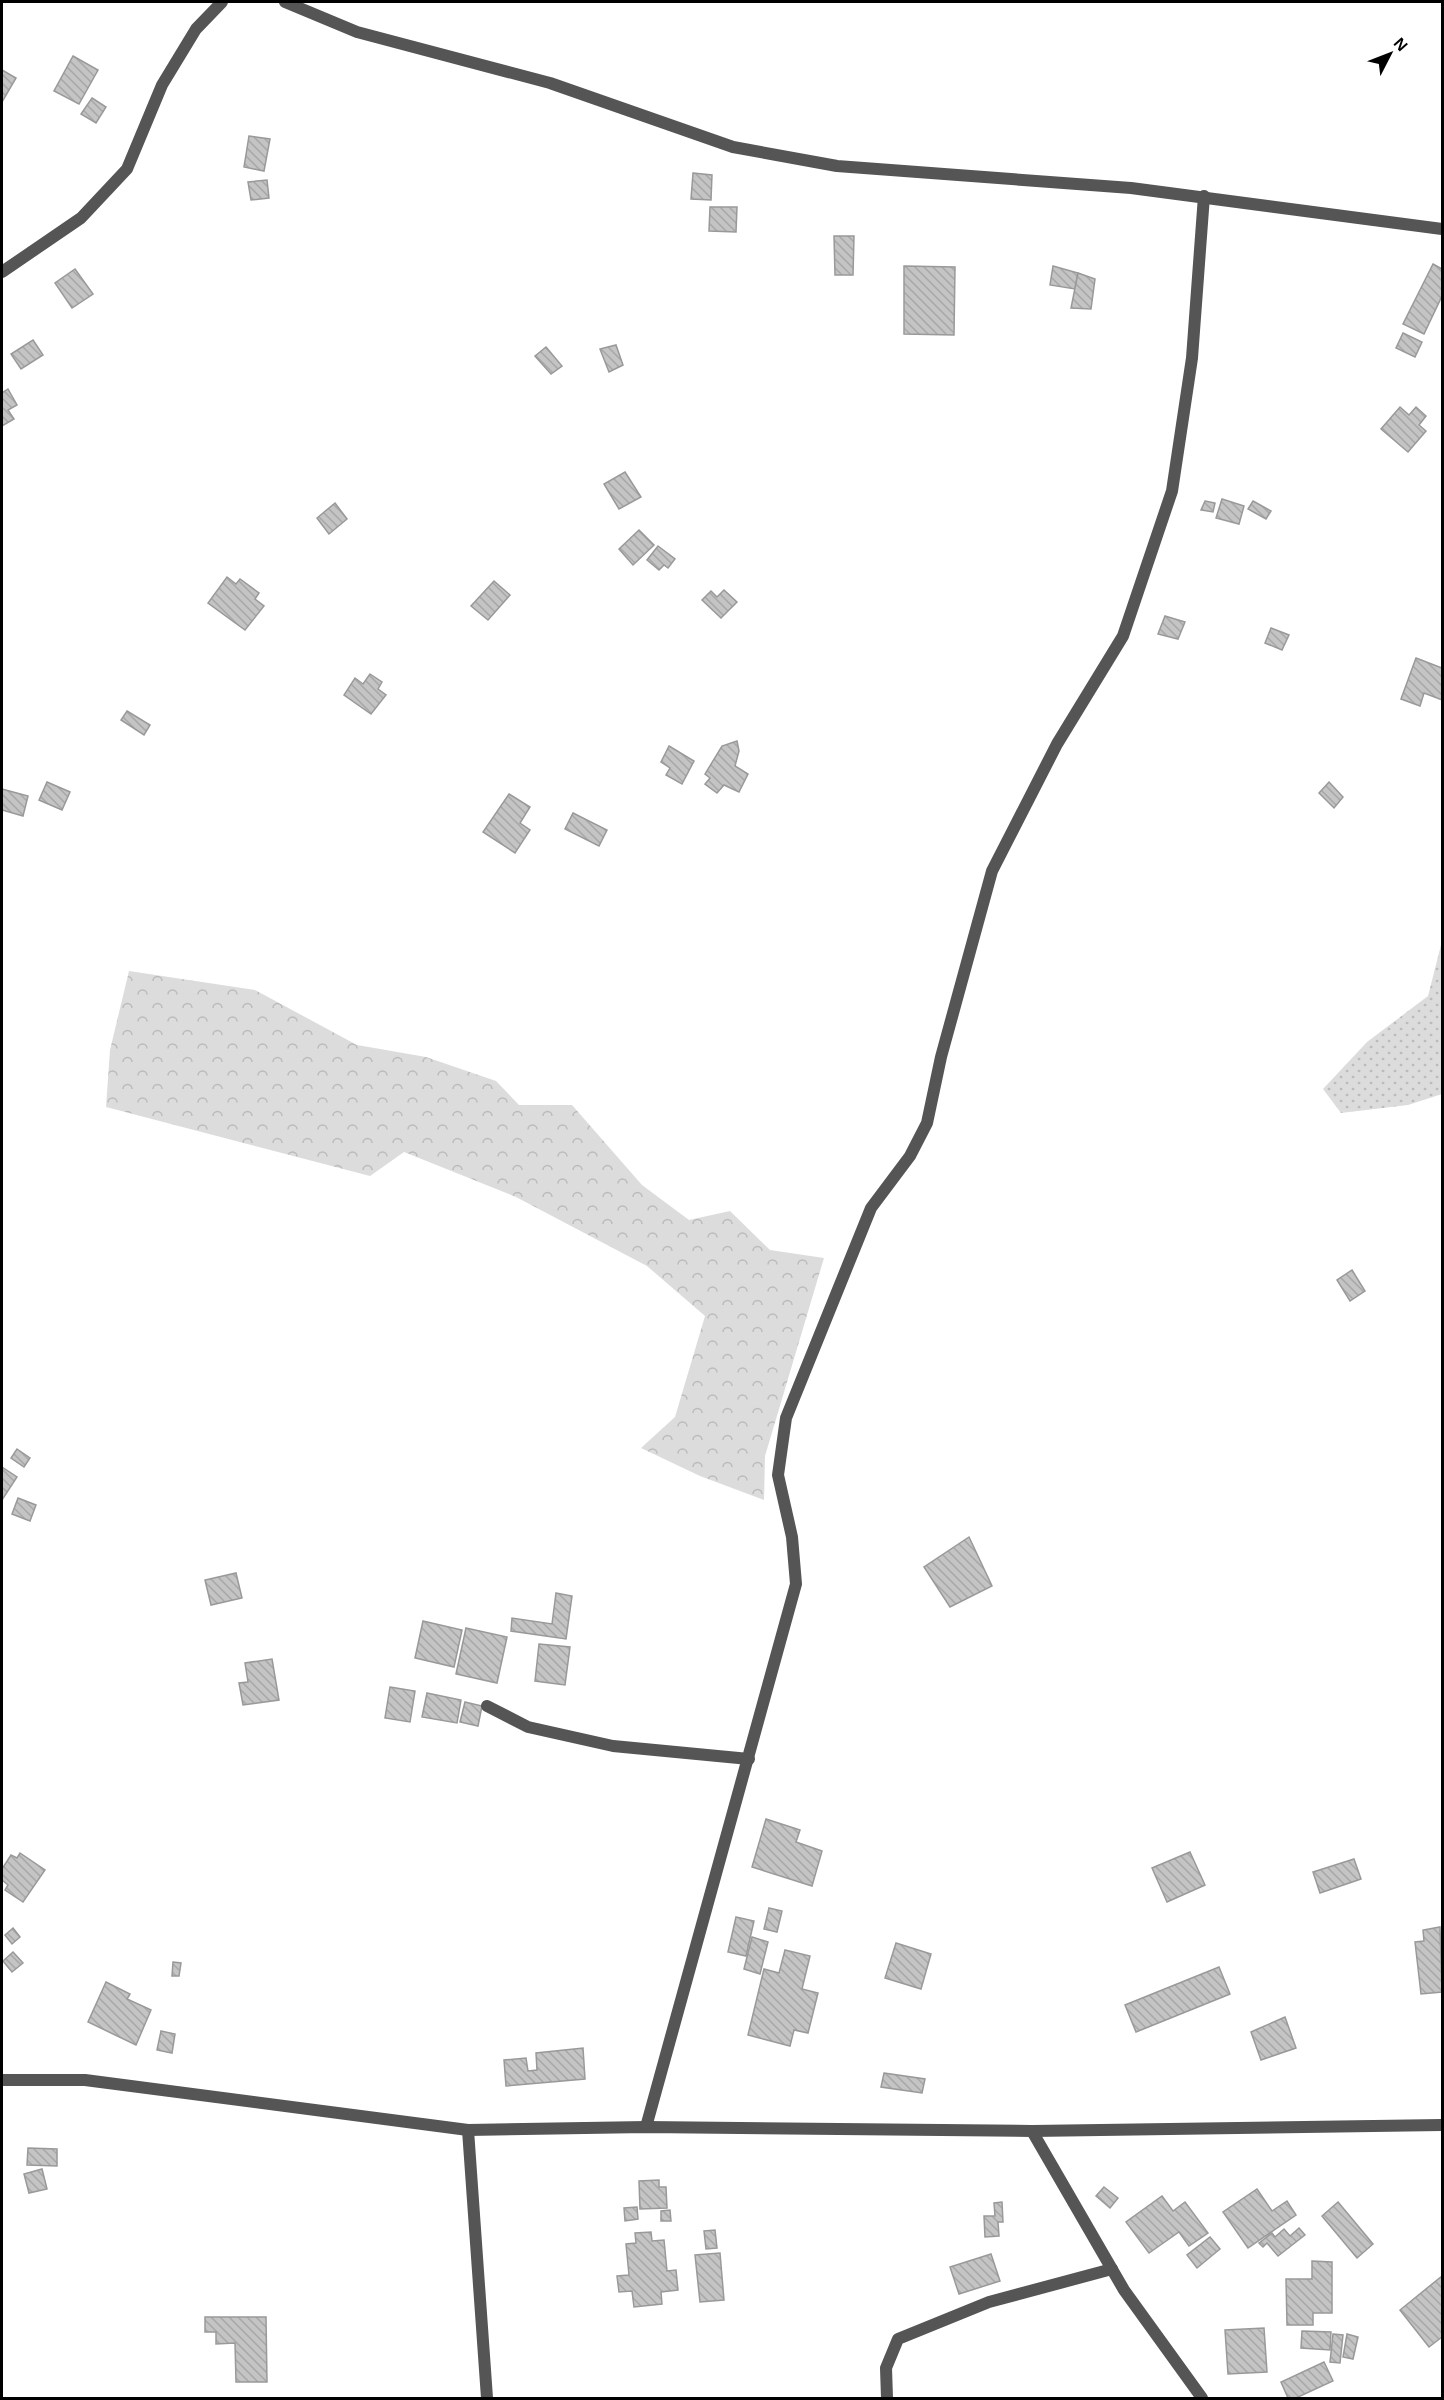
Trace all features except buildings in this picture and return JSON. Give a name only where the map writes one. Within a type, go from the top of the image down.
[{"type":"street","points":[[2,272],[81,218],[127,169],[162,85],[196,28],[222,2]]},
{"type":"street","points":[[285,2],[357,32],[550,83],[733,147],[837,166],[1204,196],[1443,229]]},
{"type":"street","points":[[646,2127],[796,1584],[792,1537],[778,1475],[786,1418],[871,1208],[910,1156],[927,1124],[941,1057],[992,871],[1057,744],[1123,636],[1172,491],[1192,358],[1204,196]]},
{"type":"street","points":[[487,1706],[528,1727],[613,1746],[749,1759]]},
{"type":"street","points":[[2,2080],[85,2080],[468,2130],[646,2127],[1032,2131],[1443,2125]]},
{"type":"street","points":[[468,2130],[487,2398]]},
{"type":"street","points":[[1032,2131],[1124,2290],[1202,2398]]},
{"type":"street","points":[[887,2398],[886,2368],[898,2339],[989,2302],[1112,2269]]},
{"type":"green space","points":[[1442,941],[1442,1094],[1408,1105],[1341,1113],[1323,1089],[1367,1042],[1428,996]]},
{"type":"green space","points":[[129,971],[255,990],[357,1045],[426,1057],[496,1081],[519,1105],[572,1105],[642,1185],[689,1220],[730,1211],[770,1250],[824,1258],[765,1456],[764,1500],[700,1476],[641,1448],[675,1417],[705,1316],[647,1266],[516,1197],[404,1152],[370,1176],[106,1107],[110,1050]]}]
